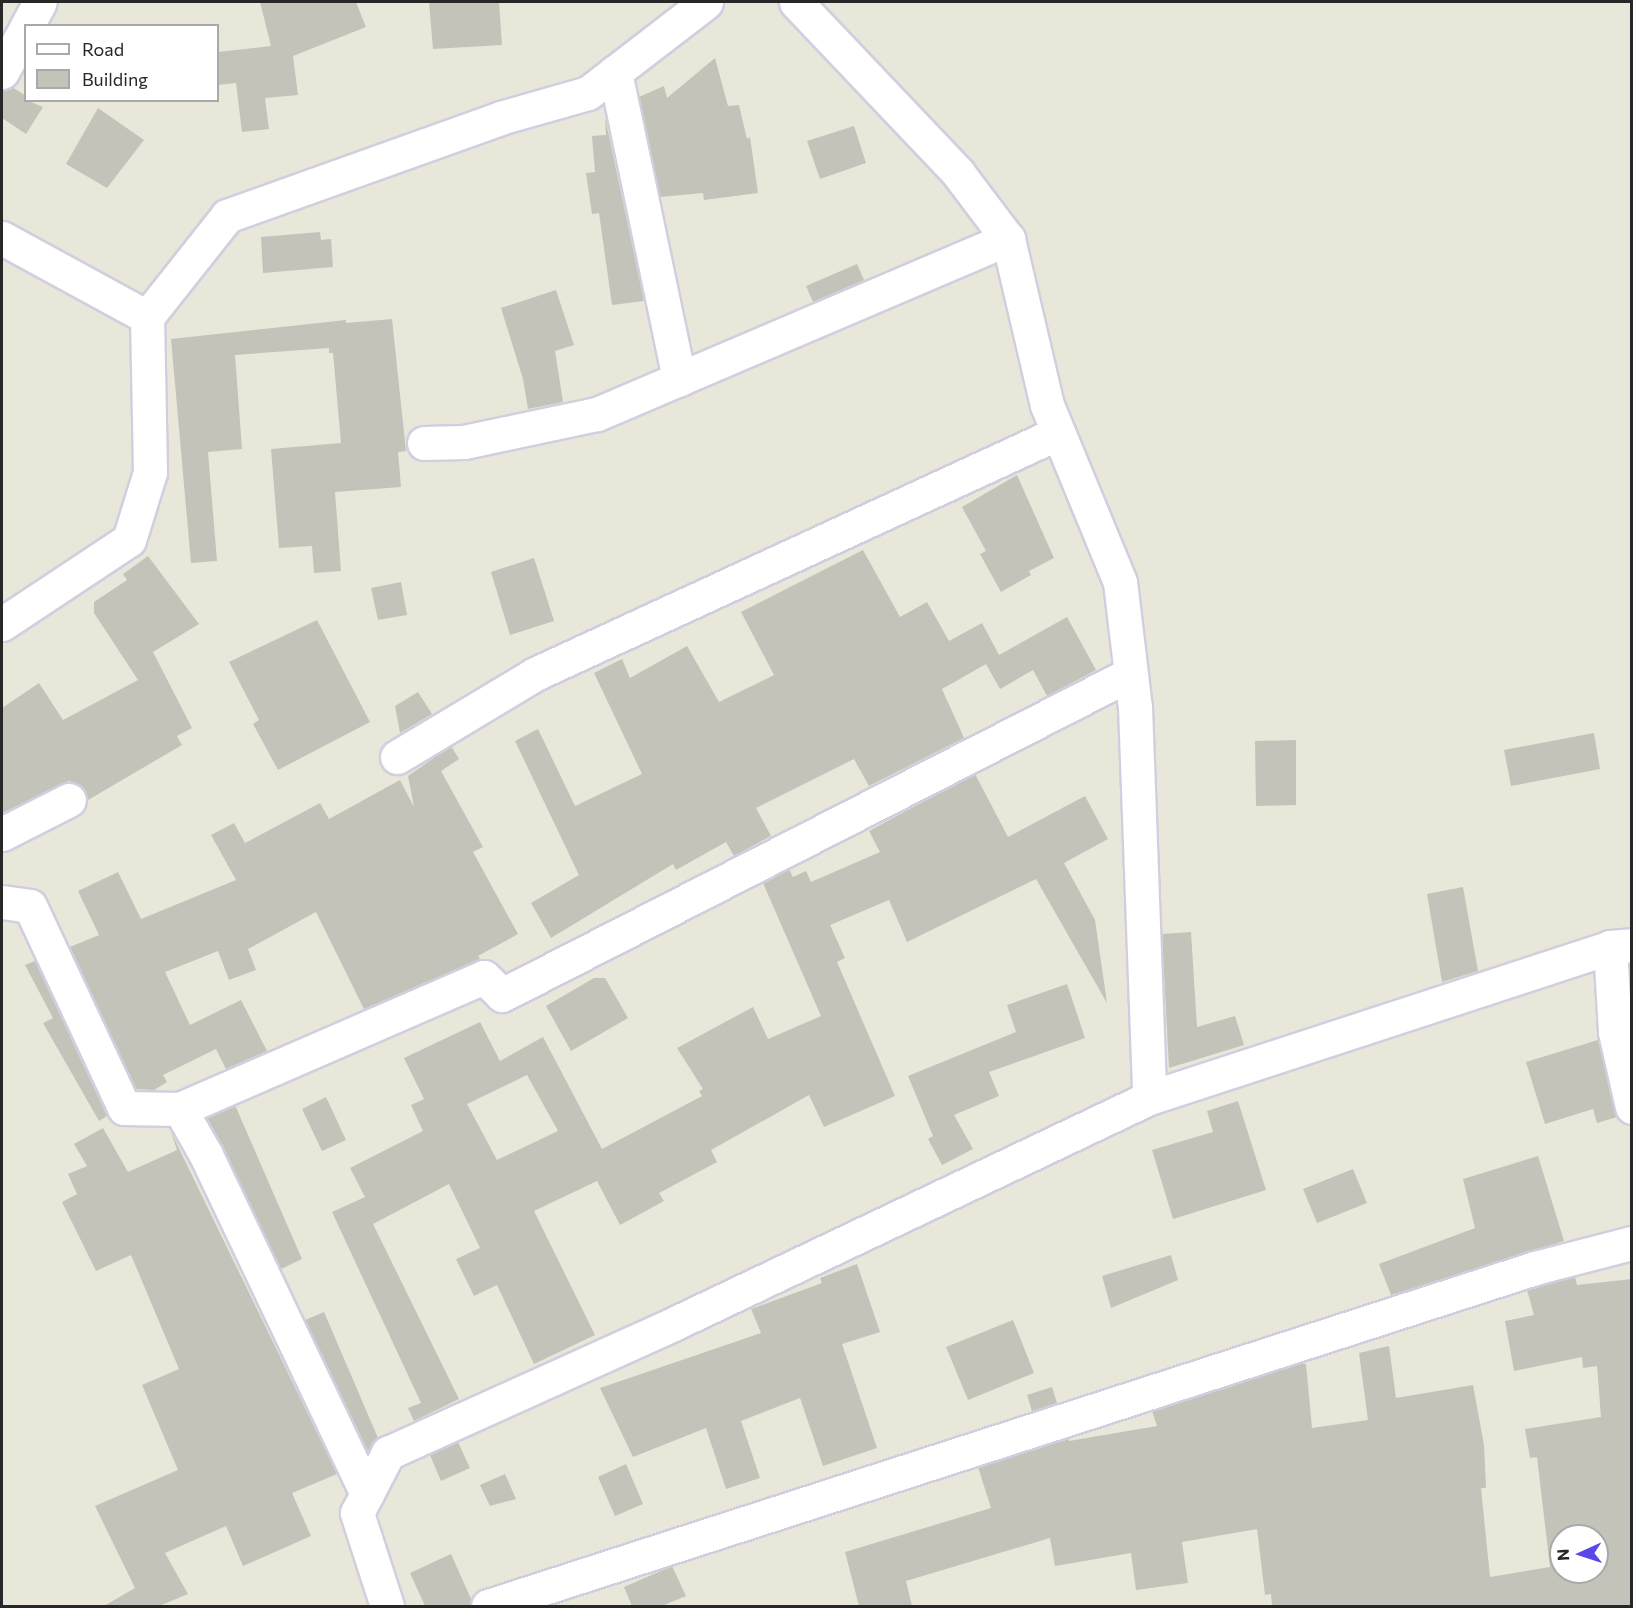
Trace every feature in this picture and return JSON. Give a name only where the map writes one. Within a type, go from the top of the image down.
[{"type":"street","points":[[28,24],[40,2]]},
{"type":"street","points":[[2,624],[129,540],[150,472],[147,317],[227,216],[500,118],[588,93],[706,2]]},
{"type":"street","points":[[796,2],[958,173],[1008,239],[1047,405],[1120,582],[1131,674],[1149,1098]]},
{"type":"street","points":[[2,72],[24,31]]},
{"type":"street","points":[[615,72],[679,379]]},
{"type":"street","points":[[2,238],[147,317]]},
{"type":"street","points":[[424,443],[464,442],[597,414],[1008,239]]},
{"type":"street","points":[[397,757],[535,674],[1058,433]]},
{"type":"street","points":[[2,902],[30,906],[124,1108],[180,1109],[484,977],[502,995],[1131,674]]},
{"type":"street","points":[[2,834],[69,800]]},
{"type":"street","points":[[387,1606],[357,1513],[388,1454],[667,1327],[1149,1098],[1621,946],[1615,1032],[1632,1107]]},
{"type":"street","points":[[180,1109],[367,1494]]},
{"type":"street","points":[[488,1606],[1535,1268],[1632,1243]]},
{"type":"building","points":[[260,2],[356,2],[366,27],[293,56],[298,95],[265,98],[269,129],[242,132],[236,83],[219,85],[219,52],[271,46]]},
{"type":"building","points":[[429,2],[499,2],[502,45],[433,49]]},
{"type":"building","points":[[715,58],[728,106],[739,105],[747,139],[750,137],[758,193],[704,200],[703,193],[660,197],[639,97],[664,86],[667,98]]},
{"type":"building","points":[[12,87],[24,95],[24,102],[43,107],[26,134],[2,118],[2,91]]},
{"type":"building","points":[[98,108],[144,140],[107,188],[66,164]]},
{"type":"building","points":[[605,117],[644,301],[612,305],[599,213],[592,214],[586,173],[595,172],[592,136],[606,135]]},
{"type":"building","points":[[854,126],[866,163],[820,179],[807,141]]},
{"type":"building","points":[[320,232],[321,240],[331,239],[333,267],[263,273],[261,237]]},
{"type":"building","points":[[857,264],[864,280],[813,302],[806,286]]},
{"type":"building","points":[[556,290],[574,345],[555,351],[563,402],[528,409],[523,379],[501,308]]},
{"type":"building","points":[[392,319],[406,451],[398,452],[401,487],[335,492],[341,571],[314,573],[312,546],[279,548],[271,449],[341,443],[333,353],[329,353],[329,348],[235,355],[242,449],[208,452],[217,561],[191,563],[171,339],[346,320],[346,323]]},
{"type":"building","points":[[1017,475],[1054,558],[1029,571],[1031,575],[1001,592],[980,554],[986,551],[962,507]]},
{"type":"building","points":[[863,550],[900,617],[927,602],[949,641],[982,623],[999,655],[1067,617],[1096,670],[1047,696],[1033,670],[1000,689],[986,664],[942,689],[964,738],[869,786],[854,759],[756,808],[771,836],[734,856],[726,842],[676,870],[673,864],[551,938],[531,903],[579,875],[515,741],[538,729],[575,806],[642,774],[594,673],[622,659],[630,678],[687,646],[719,702],[774,675],[741,612]]},
{"type":"building","points":[[148,556],[199,624],[153,652],[192,728],[177,736],[182,745],[88,800],[80,785],[69,781],[2,813],[2,708],[39,683],[63,720],[138,680],[94,613],[94,602],[127,580],[123,574]]},
{"type":"building","points":[[534,558],[554,621],[510,635],[491,572]]},
{"type":"building","points":[[401,582],[407,615],[378,620],[371,588]]},
{"type":"building","points":[[317,620],[370,722],[278,770],[253,724],[259,720],[229,662]]},
{"type":"building","points":[[418,692],[432,714],[400,733],[395,706]]},
{"type":"building","points":[[1594,733],[1600,769],[1511,786],[1504,750]]},
{"type":"building","points":[[1296,740],[1296,805],[1256,806],[1255,741]]},
{"type":"building","points":[[451,746],[459,759],[441,771],[483,847],[473,852],[518,934],[478,956],[480,959],[364,1009],[316,912],[248,949],[256,970],[229,980],[218,951],[165,972],[190,1025],[241,1000],[267,1051],[226,1069],[216,1049],[163,1075],[167,1082],[154,1090],[136,1089],[70,947],[99,935],[78,891],[118,872],[141,919],[236,880],[211,835],[234,823],[245,843],[320,803],[329,819],[400,780],[414,807],[408,776]]},
{"type":"building","points":[[975,774],[1008,837],[1085,796],[1108,839],[1064,863],[1095,920],[1107,1003],[1036,879],[907,942],[889,900],[830,925],[845,958],[837,962],[895,1096],[824,1127],[809,1095],[711,1150],[717,1162],[659,1193],[664,1201],[620,1225],[597,1181],[534,1211],[595,1335],[534,1364],[497,1285],[474,1296],[456,1259],[480,1248],[449,1184],[373,1224],[459,1399],[414,1421],[408,1408],[421,1403],[332,1212],[365,1197],[350,1168],[423,1131],[411,1105],[424,1099],[404,1058],[480,1022],[500,1061],[543,1037],[602,1149],[702,1096],[699,1091],[703,1089],[677,1048],[753,1007],[768,1039],[821,1016],[763,883],[789,869],[793,877],[806,871],[811,882],[880,852],[869,831]],"holes":[[[527,1075],[558,1131],[497,1160],[467,1104]]]},
{"type":"building","points":[[1463,887],[1478,971],[1442,982],[1427,894]]},
{"type":"building","points":[[1191,932],[1197,1027],[1235,1016],[1244,1045],[1169,1068],[1162,934]]},
{"type":"building","points":[[35,961],[107,1116],[99,1121],[43,1023],[53,1018],[25,965]]},
{"type":"building","points":[[594,978],[605,978],[628,1018],[571,1051],[546,1006]]},
{"type":"building","points":[[1067,984],[1085,1038],[989,1072],[999,1096],[954,1115],[973,1149],[942,1165],[928,1139],[933,1136],[908,1076],[1016,1032],[1007,1005]]},
{"type":"building","points":[[1598,1040],[1617,1117],[1597,1123],[1593,1109],[1545,1124],[1526,1062]]},
{"type":"building","points":[[326,1097],[346,1140],[322,1151],[302,1109]]},
{"type":"building","points":[[1238,1101],[1266,1190],[1173,1219],[1152,1150],[1213,1132],[1207,1111]]},
{"type":"building","points":[[235,1105],[302,1259],[281,1269],[207,1118]]},
{"type":"building","points":[[103,1128],[128,1172],[177,1150],[171,1132],[337,1474],[292,1493],[311,1536],[243,1566],[226,1526],[165,1553],[188,1594],[159,1606],[104,1606],[135,1588],[95,1506],[178,1470],[142,1385],[179,1369],[131,1255],[96,1271],[62,1202],[77,1194],[68,1174],[87,1166],[74,1144]]},
{"type":"building","points":[[1538,1156],[1564,1241],[1391,1295],[1379,1264],[1475,1228],[1463,1179]]},
{"type":"building","points":[[1353,1169],[1367,1203],[1317,1223],[1303,1189]]},
{"type":"building","points":[[1171,1255],[1178,1280],[1111,1308],[1102,1276]]},
{"type":"building","points":[[857,1264],[880,1332],[842,1344],[877,1448],[823,1466],[800,1398],[741,1421],[760,1478],[726,1489],[706,1428],[633,1457],[600,1388],[761,1333],[751,1309],[822,1283],[820,1278]]},
{"type":"building","points":[[1575,1277],[1577,1285],[1632,1279],[1632,1606],[1272,1606],[1271,1594],[1265,1595],[1257,1529],[1182,1542],[1188,1583],[1136,1590],[1131,1553],[1055,1566],[1050,1538],[906,1581],[912,1606],[859,1606],[845,1552],[991,1508],[978,1467],[1068,1438],[1069,1441],[1157,1426],[1152,1411],[1300,1363],[1306,1364],[1312,1428],[1368,1420],[1359,1353],[1389,1346],[1396,1398],[1473,1385],[1484,1445],[1486,1488],[1481,1488],[1490,1577],[1549,1567],[1549,1584],[1609,1584],[1609,1524],[1549,1524],[1549,1559],[1537,1457],[1530,1458],[1525,1429],[1601,1417],[1597,1366],[1583,1368],[1582,1357],[1514,1371],[1505,1321],[1534,1315],[1527,1290]]},
{"type":"building","points":[[324,1312],[378,1438],[368,1451],[305,1320]]},
{"type":"building","points":[[1013,1320],[1034,1373],[968,1400],[946,1347]]},
{"type":"building","points":[[1052,1387],[1057,1403],[1032,1411],[1027,1395]]},
{"type":"building","points":[[458,1442],[470,1468],[441,1481],[430,1455]]},
{"type":"building","points":[[626,1464],[643,1504],[615,1516],[598,1477]]},
{"type":"building","points":[[505,1474],[516,1499],[490,1506],[480,1485]]},
{"type":"building","points":[[451,1554],[471,1599],[470,1606],[425,1606],[410,1573]]},
{"type":"building","points":[[672,1566],[686,1596],[662,1606],[632,1606],[624,1587]]}]
